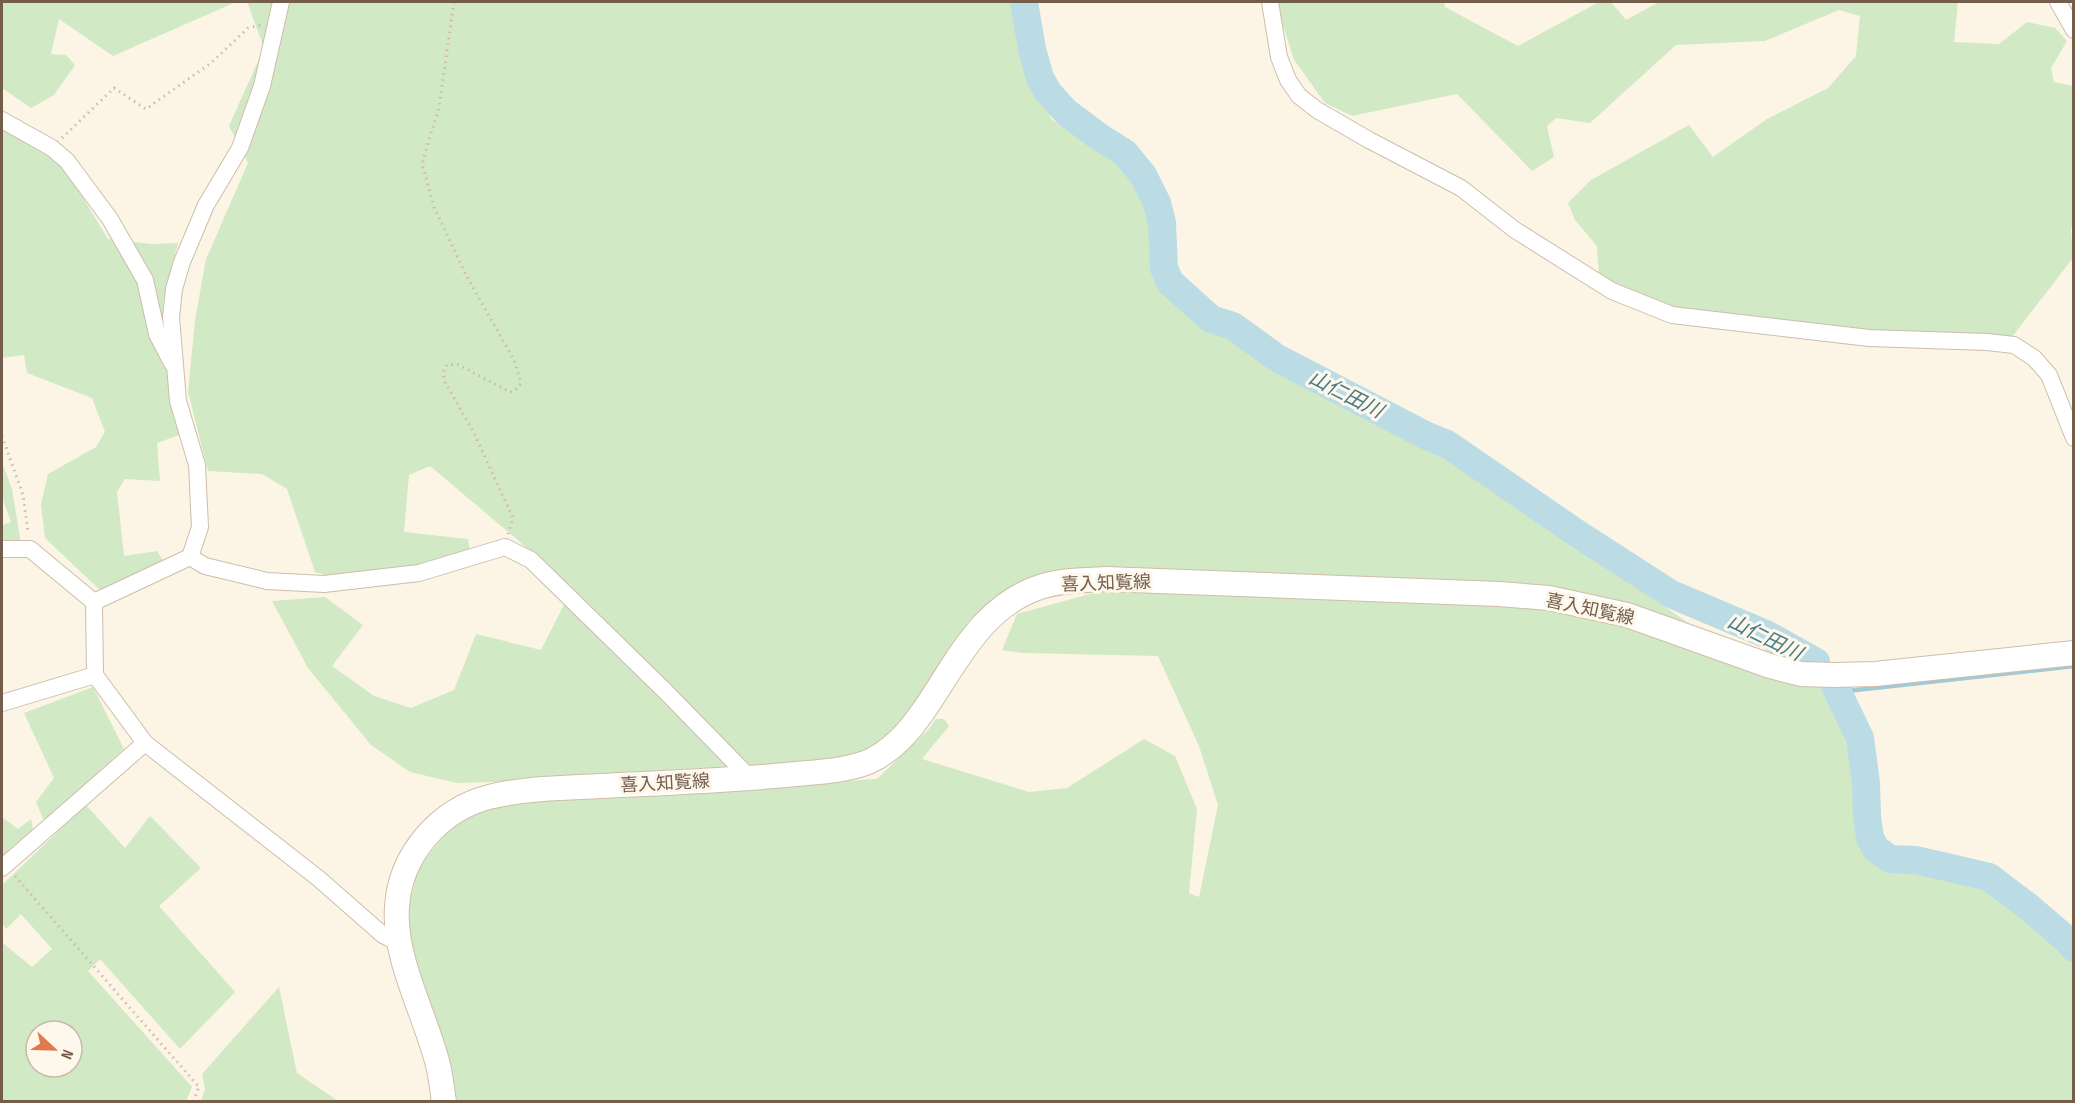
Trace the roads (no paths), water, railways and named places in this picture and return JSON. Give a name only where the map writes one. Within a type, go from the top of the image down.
[{"type":"main road","name":"喜入知覧線","points":[[444,1101],[438,1065],[400,944],[396,908],[404,872],[413,853],[424,837],[439,823],[471,804],[489,797],[539,789],[750,778],[844,769],[870,761],[891,748],[907,734],[971,638],[993,614],[1017,597],[1044,586],[1068,581],[1106,579],[1499,594],[1549,598],[1628,615],[1770,666],[1801,674],[1875,674],[2073,653]]},
{"type":"street","points":[[94,602],[190,557],[200,527],[196,465],[178,401],[171,317],[174,289],[182,262],[206,205],[240,148],[262,86],[281,2]]},
{"type":"street","points":[[1270,2],[1279,57],[1288,80],[1299,96],[1317,110],[1369,140],[1461,188],[1515,230],[1612,291],[1672,315],[1869,339],[1987,342],[2014,345],[2034,358],[2049,375],[2073,438]]},
{"type":"street","points":[[2058,2],[2073,30]]},
{"type":"street","points":[[2,120],[52,148],[67,161],[110,219],[145,280],[157,334],[175,369]]},
{"type":"street","points":[[190,557],[205,566],[267,581],[324,584],[419,573],[504,547],[531,560],[750,778]]},
{"type":"street","points":[[2,549],[30,549],[94,602],[95,675],[145,743],[318,878],[383,935],[400,944]]},
{"type":"street","points":[[2,703],[95,675]]},
{"type":"street","points":[[3,866],[145,743]]},
{"type":"waterway","name":"山仁田川","points":[[1024,2],[1032,49],[1040,78],[1048,92],[1066,112],[1125,153],[1143,175],[1157,203],[1162,223],[1164,268],[1170,282],[1211,319],[1233,326],[1277,358],[1425,435],[1447,444],[1575,532],[1671,594],[1768,635],[1816,662]]},
{"type":"waterway","points":[[1838,692],[2074,666]]},
{"type":"waterway","name":"山仁田川","points":[[1835,686],[1860,738],[1870,838],[1876,849],[1890,859],[1915,860],[1989,877],[2030,908],[2074,948]]}]
